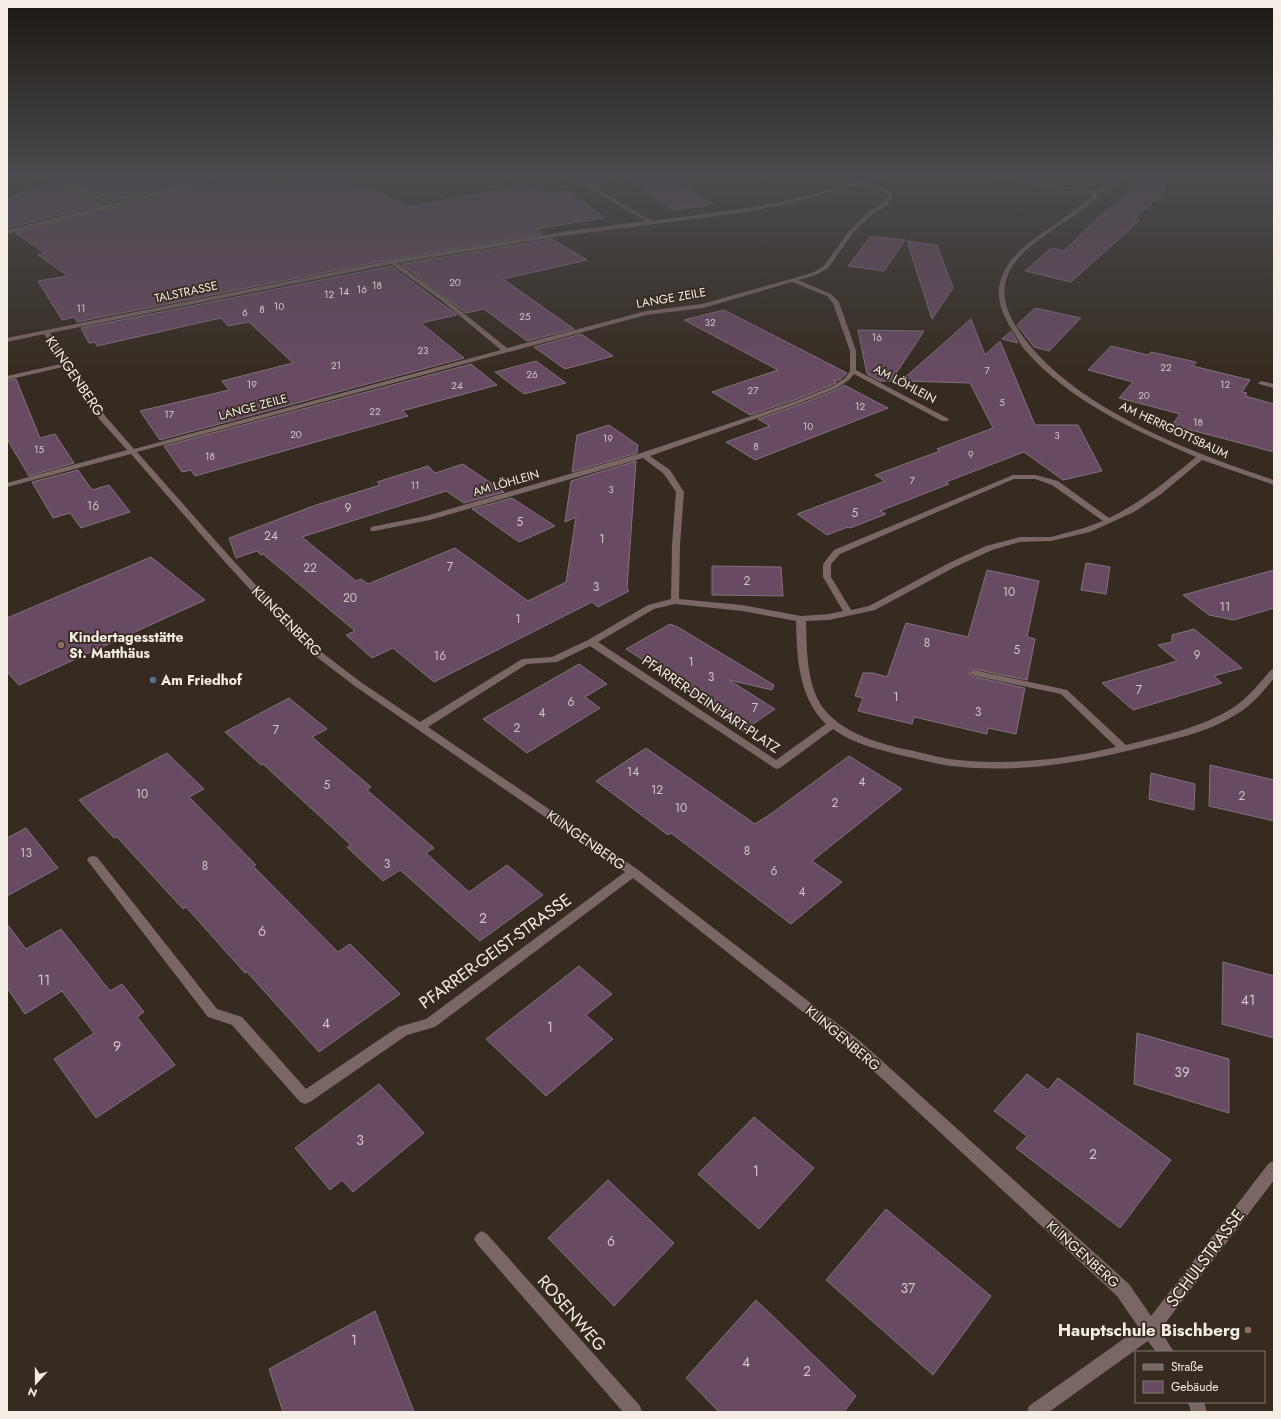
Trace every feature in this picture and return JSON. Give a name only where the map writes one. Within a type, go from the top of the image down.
[{"type":"street","name":"TALSTRASSE","points":[[7,340],[392,262],[512,242]]},
{"type":"street","name":"LANGE ZEILE","points":[[7,485],[133,453],[505,350],[646,313],[703,306],[794,281],[826,268],[844,242]]},
{"type":"street","name":"AM HERRGOTTSBAUM","points":[[1031,242],[1016,256],[1002,282],[1004,310],[1012,328],[1049,371],[1078,392],[1116,415],[1201,457],[1274,483]]},
{"type":"street","points":[[392,262],[444,300],[505,350]]},
{"type":"street","name":"AM LÖHLEIN","points":[[374,529],[427,518],[644,455],[798,402],[834,387],[847,379],[853,371],[853,351],[836,302],[829,295],[794,281]]},
{"type":"street","name":"KLINGENBERG","points":[[46,332],[69,364],[103,418],[296,634],[317,653],[359,685],[633,872],[855,1045],[1123,1290],[1152,1329],[1165,1351]]},
{"type":"street","points":[[7,378],[69,364]]},
{"type":"street","name":"AM LÖHLEIN","points":[[853,371],[945,419]]},
{"type":"street","points":[[1261,383],[1274,386]]},
{"type":"street","points":[[644,455],[667,472],[680,492],[676,545],[675,601]]},
{"type":"street","points":[[420,727],[525,661],[554,660],[591,642],[651,607],[675,601],[742,608],[801,619],[829,617],[872,608],[952,565],[989,548],[1020,540],[1051,539],[1087,530],[1109,521],[1131,510],[1158,492],[1201,457]]},
{"type":"street","points":[[849,613],[827,577],[827,564],[837,552],[1013,477],[1036,477],[1055,483],[1109,521]]},
{"type":"street","points":[[801,619],[802,654],[810,694],[821,712],[833,724],[854,736],[879,747],[956,763],[1009,766],[1066,760],[1124,749],[1195,730],[1230,714],[1257,692],[1274,672]]},
{"type":"street","name":"PFARRER-DEINHART-PLATZ","points":[[591,642],[776,765],[833,724]]},
{"type":"street","points":[[974,673],[1064,692],[1124,749]]},
{"type":"street","name":"PFARRER-GEIST-STRASSE","points":[[93,860],[213,1013],[238,1021],[305,1098],[403,1031],[430,1023],[633,872]]},
{"type":"street","name":"SCHULSTRASSE","points":[[1035,1412],[1152,1329],[1274,1168]]},
{"type":"street","name":"ROSENWEG","points":[[482,1239],[634,1412]]},
{"type":"building","points":[[29,242],[493,242],[392,259],[77,322],[74,317],[62,320],[38,281],[68,276],[38,255],[45,253]]},
{"type":"building","points":[[533,242],[557,242],[587,260],[503,279],[574,329],[527,341],[484,309],[466,313],[401,264]]},
{"type":"building","points":[[866,242],[903,242],[884,271],[848,266]]},
{"type":"building","points":[[907,242],[937,245],[953,288],[932,319]]},
{"type":"building","points":[[1073,242],[1115,242],[1071,282],[1025,271],[1051,248],[1064,251]]},
{"type":"building","points":[[391,266],[457,315],[421,323],[464,358],[160,440],[140,411],[229,390],[222,381],[293,363],[249,322],[228,326],[221,318],[97,346],[95,342],[89,343],[81,328]]},
{"type":"building","points":[[1035,308],[1081,318],[1049,351],[1034,347],[1017,325]]},
{"type":"building","points":[[724,310],[847,373],[840,380],[833,380],[837,382],[832,385],[795,400],[750,415],[712,392],[778,370],[684,320]]},
{"type":"building","points":[[971,319],[985,355],[1000,341],[1035,425],[1078,425],[1102,471],[1063,480],[1024,452],[946,482],[949,484],[880,511],[886,514],[827,535],[797,514],[885,481],[875,475],[940,451],[937,449],[993,428],[970,383],[901,381]]},
{"type":"building","points":[[858,330],[924,331],[891,381],[880,381],[867,374]]},
{"type":"building","points":[[1011,331],[1012,333],[1018,343],[1002,339]]},
{"type":"building","points":[[581,334],[613,356],[565,369],[534,347]]},
{"type":"building","points":[[1111,346],[1148,355],[1151,352],[1196,362],[1193,366],[1250,380],[1242,392],[1247,393],[1245,396],[1274,404],[1274,452],[1172,425],[1180,414],[1119,398],[1133,382],[1088,370]]},
{"type":"building","points":[[536,361],[566,383],[524,394],[495,372]]},
{"type":"building","points":[[471,364],[497,385],[402,411],[408,416],[195,476],[191,470],[182,472],[164,446]]},
{"type":"building","points":[[16,379],[40,438],[55,434],[74,463],[29,476],[7,439],[7,381]]},
{"type":"building","points":[[844,385],[888,408],[755,460],[726,442],[770,426],[758,419],[801,404],[838,389]]},
{"type":"building","points":[[609,425],[638,445],[637,453],[572,472],[577,435]]},
{"type":"building","points":[[636,461],[627,589],[629,591],[598,607],[592,602],[434,682],[393,648],[372,658],[346,635],[355,631],[263,554],[261,555],[257,551],[236,558],[229,538],[316,505],[380,485],[377,482],[428,466],[435,473],[463,464],[504,492],[464,503],[446,491],[302,537],[356,581],[361,579],[368,584],[455,548],[528,601],[566,582],[576,517],[565,522],[571,481]]},
{"type":"building","points":[[78,470],[92,490],[109,485],[130,512],[81,528],[70,513],[53,518],[32,482]]},
{"type":"building","points":[[512,498],[555,526],[519,542],[472,509]]},
{"type":"building","name":"Kindertagesstätte St. Matthäus","points":[[151,557],[205,600],[19,685],[7,672],[7,618]]},
{"type":"building","points":[[1086,563],[1110,567],[1106,594],[1081,590]]},
{"type":"building","points":[[712,566],[781,567],[783,596],[712,595]]},
{"type":"building","points":[[987,570],[1039,581],[1027,637],[1035,639],[1027,680],[974,669],[970,670],[968,673],[971,676],[1025,688],[1016,734],[988,728],[987,734],[914,717],[912,724],[858,711],[863,698],[855,696],[863,673],[873,673],[887,677],[906,623],[968,637]]},
{"type":"building","points":[[1274,570],[1274,608],[1234,620],[1209,615],[1183,595]]},
{"type":"building","points":[[670,624],[676,626],[774,685],[772,690],[729,680],[775,709],[743,731],[697,701],[701,698],[626,649]]},
{"type":"building","points":[[1194,629],[1242,668],[1214,676],[1222,683],[1133,710],[1102,683],[1177,661],[1158,645],[1172,642],[1172,635]]},
{"type":"building","points":[[579,664],[607,684],[585,697],[600,708],[527,753],[483,719]]},
{"type":"building","points":[[289,698],[327,729],[312,737],[371,787],[367,790],[434,848],[426,853],[469,892],[507,865],[543,895],[480,941],[400,870],[383,881],[347,847],[351,845],[263,764],[261,765],[225,732]]},
{"type":"building","points":[[646,748],[755,824],[849,756],[902,789],[812,861],[842,882],[791,924],[671,833],[668,835],[596,781]]},
{"type":"building","points":[[167,753],[204,789],[189,797],[256,865],[253,866],[338,952],[350,944],[400,994],[319,1052],[186,907],[183,909],[117,837],[114,838],[79,800]]},
{"type":"building","points":[[1210,765],[1274,780],[1274,821],[1209,806]]},
{"type":"building","points":[[1151,773],[1195,784],[1194,810],[1149,799]]},
{"type":"building","points":[[26,828],[58,868],[7,896],[7,838]]},
{"type":"building","points":[[7,924],[26,949],[61,929],[110,991],[122,984],[144,1012],[137,1017],[175,1065],[96,1118],[54,1059],[94,1033],[62,991],[25,1014],[7,988]]},
{"type":"building","points":[[1223,962],[1274,976],[1274,1038],[1222,1024]]},
{"type":"building","points":[[579,966],[612,994],[586,1015],[613,1039],[546,1096],[486,1039]]},
{"type":"building","points":[[1137,1033],[1229,1059],[1229,1113],[1134,1084]]},
{"type":"building","points":[[1027,1074],[1048,1090],[1058,1078],[1171,1160],[1120,1228],[1016,1148],[1027,1136],[994,1111]]},
{"type":"building","points":[[379,1084],[424,1133],[353,1192],[342,1180],[330,1190],[295,1148]]},
{"type":"building","points":[[754,1117],[814,1168],[759,1229],[698,1174]]},
{"type":"building","points":[[608,1180],[674,1243],[614,1306],[548,1238]]},
{"type":"building","points":[[886,1209],[991,1296],[933,1375],[826,1280]]},
{"type":"building","points":[[756,1300],[856,1396],[844,1412],[719,1412],[686,1378]]},
{"type":"building","points":[[375,1311],[414,1412],[283,1412],[269,1369]]},
{"type":"place","name":"Kindertagesstätte St. Matthäus","points":[[61,645]]},
{"type":"place","name":"Am Friedhof","points":[[153,680]]},
{"type":"place","name":"Hauptschule Bischberg","points":[[1248,1330]]}]
